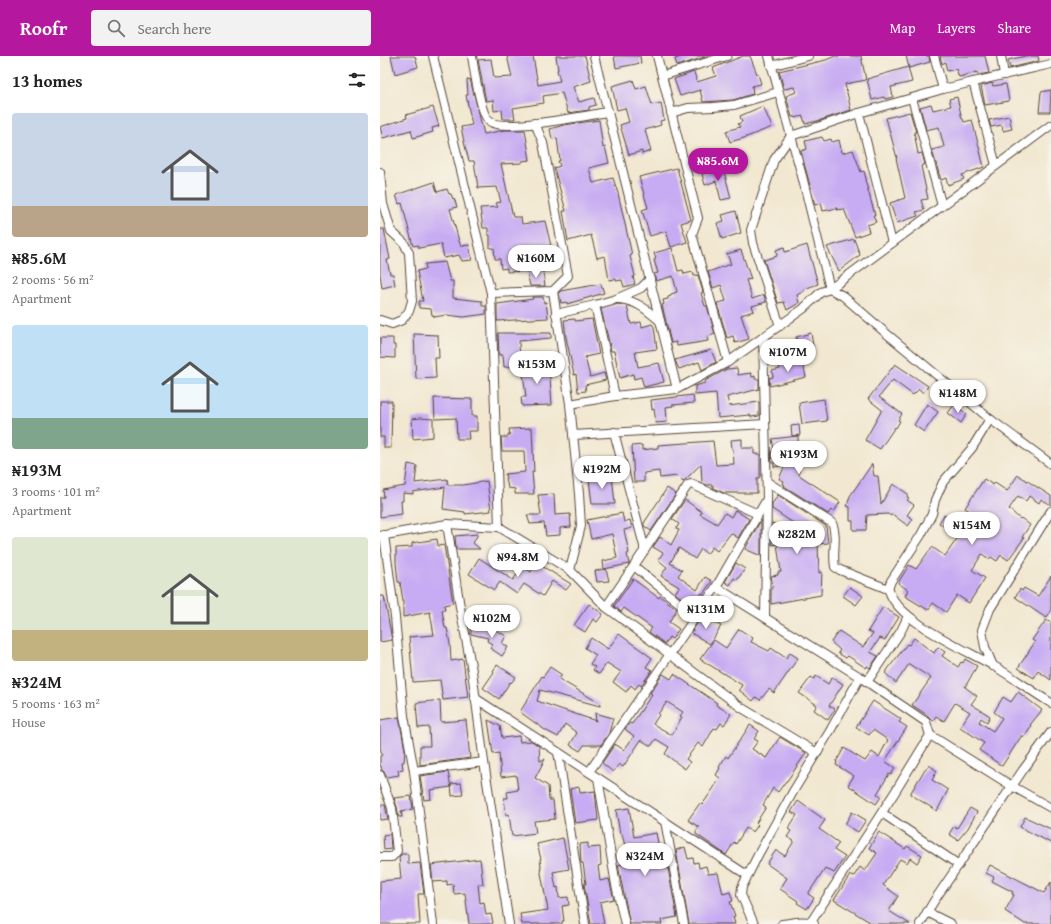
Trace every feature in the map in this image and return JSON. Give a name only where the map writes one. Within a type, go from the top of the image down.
[{"type":"street","points":[[433,56],[491,293],[499,527]]},
{"type":"street","points":[[472,56],[478,90],[486,117],[489,122],[495,125],[505,126],[535,123],[608,112]]},
{"type":"street","points":[[594,56],[677,389]]},
{"type":"street","points":[[657,56],[698,218],[692,234],[728,362]]},
{"type":"street","points":[[769,56],[830,289],[843,296],[990,419],[1051,464]]},
{"type":"street","points":[[771,66],[808,56]]},
{"type":"street","points":[[934,56],[944,90]]},
{"type":"street","points":[[1002,56],[1004,75]]},
{"type":"street","points":[[662,76],[722,57]]},
{"type":"street","points":[[780,326],[753,243],[751,230],[774,160],[791,136],[859,113],[912,98],[1051,64]]},
{"type":"street","points":[[974,82],[996,165]]},
{"type":"street","points":[[671,113],[688,108],[734,105],[778,92]]},
{"type":"street","points":[[912,98],[942,206]]},
{"type":"street","points":[[859,113],[892,243]]},
{"type":"street","points":[[491,293],[553,291],[568,276],[542,143],[535,123]]},
{"type":"street","points":[[570,404],[615,396],[677,389],[728,362],[780,326],[803,309],[821,292],[830,289],[1051,125]]},
{"type":"street","points":[[380,172],[381,204],[391,231],[404,243],[409,253],[412,301],[402,320],[392,324],[380,320]]},
{"type":"street","points":[[556,314],[616,299],[642,288],[650,279]]},
{"type":"street","points":[[553,291],[570,404],[581,526],[570,570]]},
{"type":"street","points":[[616,299],[630,300],[646,309],[660,322]]},
{"type":"street","points":[[596,305],[615,396]]},
{"type":"street","points":[[763,338],[767,482],[766,617]]},
{"type":"street","points":[[888,589],[891,581],[926,525],[943,482],[972,448],[990,419]]},
{"type":"street","points":[[573,435],[765,424]]},
{"type":"street","points":[[614,432],[644,551]]},
{"type":"street","points":[[767,482],[832,523],[835,530],[835,567],[888,589],[893,600],[908,616],[928,630],[993,666],[1051,704]]},
{"type":"street","points":[[606,607],[688,485],[691,484],[758,514]]},
{"type":"street","points":[[589,772],[716,587],[767,499]]},
{"type":"street","points":[[993,666],[985,647],[982,630],[990,609],[1051,511]]},
{"type":"street","points":[[447,524],[509,924]]},
{"type":"street","points":[[433,924],[414,771],[404,716],[395,617],[382,535],[447,524],[499,527],[570,570],[606,607],[670,653],[742,708],[817,753]]},
{"type":"street","points":[[634,566],[696,617]]},
{"type":"street","points":[[716,587],[860,677],[926,722],[930,735],[1012,786],[1051,808]]},
{"type":"street","points":[[867,682],[901,631],[908,616]]},
{"type":"street","points":[[754,924],[741,895],[742,887],[747,875],[790,796],[817,753],[860,677]]},
{"type":"street","points":[[475,698],[747,875]]},
{"type":"street","points":[[920,924],[958,865],[1051,732]]},
{"type":"street","points":[[782,924],[812,923],[930,735]]},
{"type":"street","points":[[558,752],[584,924]]},
{"type":"street","points":[[414,771],[484,762]]},
{"type":"street","points":[[380,775],[392,808],[397,851],[392,857],[380,857]]},
{"type":"street","points":[[598,778],[616,886],[625,924]]},
{"type":"street","points":[[882,813],[958,865]]},
{"type":"street","points":[[665,821],[684,924]]},
{"type":"street","points":[[927,912],[951,924]]},
{"type":"building","points":[[391,56],[415,56],[418,67],[395,74]]},
{"type":"building","points":[[507,56],[533,56],[538,85],[560,81],[557,70],[556,56],[585,56],[591,81],[573,87],[579,102],[594,98],[596,105],[589,107],[589,110],[568,113],[562,93],[543,96],[544,103],[513,108],[515,119],[503,119],[502,110],[494,111],[493,100],[486,101],[478,60],[491,59],[494,78],[512,77]]},
{"type":"building","points":[[614,56],[640,56],[641,63],[616,68]]},
{"type":"building","points":[[684,56],[708,56],[677,66],[675,59]]},
{"type":"building","points":[[743,56],[750,56],[761,84],[752,86],[753,94],[733,100],[703,102],[700,90],[680,96],[674,79],[694,72],[697,82],[716,76],[713,68]]},
{"type":"building","points":[[835,56],[861,56],[866,80],[845,84],[851,110],[805,124],[803,116],[795,118],[792,117],[786,96],[796,92],[794,87],[784,89],[779,71],[826,60]]},
{"type":"building","points":[[906,56],[929,56],[930,62],[909,68]]},
{"type":"building","points":[[940,56],[985,56],[989,73],[978,75],[977,72],[959,77],[956,69],[947,71],[945,62],[942,64]]},
{"type":"building","points":[[1026,56],[1038,56],[1039,61],[1010,68],[1008,60]]},
{"type":"building","points":[[908,67],[912,82],[891,87],[893,97],[885,99],[884,97],[872,100],[867,79]]},
{"type":"building","points":[[470,79],[484,134],[505,130],[525,130],[530,160],[522,161],[522,163],[501,164],[513,217],[521,217],[522,224],[545,221],[551,246],[522,249],[526,271],[507,272],[507,268],[501,269],[500,259],[495,259],[494,248],[490,248],[490,235],[488,235],[488,228],[483,228],[480,208],[498,207],[496,203],[501,202],[497,187],[478,188],[474,161],[469,161],[464,142],[461,127],[472,125],[466,95],[468,95],[467,80]]},
{"type":"building","points":[[633,80],[636,89],[646,86],[652,105],[661,103],[664,120],[660,121],[661,125],[645,130],[651,151],[642,154],[642,151],[629,155],[620,125],[629,122],[625,108],[617,110],[612,86]]},
{"type":"building","points":[[992,83],[993,86],[1006,84],[1009,101],[985,105],[981,86]]},
{"type":"building","points":[[1051,90],[1050,112],[1039,112],[1041,92]]},
{"type":"building","points":[[957,97],[962,119],[964,122],[972,120],[984,167],[962,175],[964,179],[948,185],[946,178],[941,180],[932,150],[944,147],[939,127],[926,130],[920,107],[931,104],[933,110],[951,106],[949,99]]},
{"type":"building","points":[[763,106],[772,127],[730,142],[726,131],[740,127],[738,124],[742,122],[740,116]]},
{"type":"building","points":[[433,107],[439,126],[432,128],[433,132],[413,138],[411,130],[383,138],[380,127],[407,118],[406,115]]},
{"type":"building","points":[[910,112],[916,132],[914,132],[918,154],[922,153],[925,164],[921,166],[928,199],[921,200],[924,210],[916,212],[918,216],[897,223],[890,203],[905,198],[897,158],[886,118]]},
{"type":"building","points":[[1009,116],[1012,129],[1003,131],[1002,125],[991,127],[989,120]]},
{"type":"building","points":[[599,120],[603,148],[605,147],[609,163],[589,168],[593,183],[613,178],[618,193],[632,255],[630,256],[635,276],[633,277],[635,284],[624,287],[622,280],[609,280],[605,256],[597,258],[591,235],[568,241],[563,211],[566,211],[554,168],[560,166],[558,161],[560,161],[557,138],[552,139],[550,129],[564,125]]},
{"type":"building","points":[[822,137],[824,141],[831,139],[832,142],[839,140],[842,153],[853,150],[861,172],[864,171],[865,180],[875,215],[873,215],[876,222],[867,225],[869,232],[855,237],[844,209],[837,210],[837,208],[823,211],[821,203],[815,205],[801,151],[807,149],[805,141]]},
{"type":"building","points":[[677,168],[691,220],[681,223],[687,242],[671,247],[666,231],[650,236],[642,210],[648,208],[639,177]]},
{"type":"building","points":[[723,168],[731,198],[721,200],[716,181],[705,185],[702,174]]},
{"type":"building","points":[[434,182],[437,192],[447,189],[449,194],[451,194],[453,199],[454,198],[457,207],[450,209],[459,241],[461,246],[469,245],[472,260],[462,261],[459,255],[444,258],[441,244],[419,248],[418,245],[413,246],[402,203],[399,204],[396,195]]},
{"type":"building","points":[[736,211],[741,233],[722,239],[717,223],[724,221],[722,215]]},
{"type":"building","points":[[380,229],[384,229],[390,259],[387,260],[390,274],[393,274],[395,285],[382,288],[380,274]]},
{"type":"building","points":[[854,239],[860,255],[839,271],[827,247]]},
{"type":"building","points":[[807,245],[818,284],[804,289],[804,291],[797,295],[799,303],[787,310],[784,302],[778,303],[764,260],[777,256],[776,250],[784,247],[785,252]]},
{"type":"building","points":[[672,248],[678,271],[683,270],[684,274],[693,272],[694,276],[698,275],[703,292],[701,293],[705,306],[707,306],[715,334],[707,337],[708,341],[677,346],[676,342],[671,343],[662,305],[664,304],[663,300],[668,299],[671,294],[677,292],[673,276],[656,281],[654,274],[658,273],[654,260],[656,259],[654,253]]},
{"type":"building","points":[[741,250],[751,279],[746,280],[752,299],[764,295],[766,302],[752,306],[754,311],[741,315],[749,339],[735,343],[733,336],[727,338],[717,303],[726,301],[721,285],[713,288],[708,272],[731,264],[727,254]]},
{"type":"building","points":[[445,262],[450,281],[453,281],[453,298],[482,301],[482,306],[486,306],[486,314],[464,317],[446,315],[434,317],[431,309],[419,308],[419,301],[423,301],[417,271],[426,269],[425,264]]},
{"type":"building","points":[[543,271],[545,286],[530,286],[527,272]]},
{"type":"building","points":[[601,284],[604,293],[567,304],[567,302],[561,303],[560,291]]},
{"type":"building","points":[[532,297],[543,297],[544,303],[546,302],[548,318],[497,321],[497,304],[533,299]]},
{"type":"building","points":[[618,304],[627,306],[631,324],[641,322],[642,327],[652,324],[654,327],[657,349],[635,352],[638,367],[659,363],[664,382],[644,387],[641,377],[634,379],[633,374],[620,378],[614,351],[611,351],[601,309]]},
{"type":"building","points":[[575,319],[575,321],[592,319],[599,354],[585,357],[590,377],[604,373],[606,380],[585,385],[586,391],[578,392],[576,374],[574,375],[564,320]]},
{"type":"building","points":[[498,333],[551,333],[551,338],[519,341],[520,366],[504,367],[503,355],[499,355]]},
{"type":"building","points":[[811,333],[814,352],[801,355],[796,337]]},
{"type":"building","points":[[414,334],[438,335],[439,358],[435,358],[436,378],[416,379]]},
{"type":"building","points":[[380,338],[393,338],[393,345],[395,345],[395,358],[380,357]]},
{"type":"building","points":[[711,350],[716,362],[702,370],[699,362],[679,369],[675,360]]},
{"type":"building","points":[[802,359],[806,377],[770,386],[769,378],[773,377],[772,371],[780,369],[779,365]]},
{"type":"building","points":[[549,364],[552,405],[522,406],[521,397],[526,397],[522,365]]},
{"type":"building","points":[[895,364],[928,386],[923,393],[919,389],[913,395],[893,380],[879,397],[902,414],[898,420],[900,421],[896,428],[895,427],[880,449],[865,440],[882,410],[868,399]]},
{"type":"building","points":[[737,368],[738,375],[751,373],[752,377],[755,376],[755,379],[759,379],[759,389],[727,397],[729,406],[759,402],[759,416],[751,417],[750,415],[718,418],[716,393],[695,395],[695,386],[705,383],[705,381],[727,369]]},
{"type":"building","points":[[693,395],[694,403],[666,407],[667,422],[656,423],[651,400]]},
{"type":"building","points":[[434,398],[472,399],[472,416],[477,416],[477,431],[468,431],[469,439],[457,439],[456,418],[435,419]]},
{"type":"building","points":[[824,399],[827,421],[802,424],[799,403]]},
{"type":"building","points":[[380,401],[392,401],[391,448],[384,448],[384,437],[380,437]]},
{"type":"building","points":[[927,404],[938,412],[924,432],[914,425]]},
{"type":"building","points":[[954,405],[967,414],[961,423],[948,413]]},
{"type":"building","points":[[412,419],[433,419],[433,437],[413,439]]},
{"type":"building","points":[[799,425],[800,435],[792,436],[791,426]]},
{"type":"building","points":[[532,428],[534,472],[532,472],[534,494],[515,494],[515,489],[508,488],[505,474],[525,472],[524,451],[502,451],[501,437],[508,437],[508,435],[510,435],[509,429]]},
{"type":"building","points":[[798,436],[799,475],[840,502],[834,512],[831,510],[828,514],[784,486],[784,481],[779,479],[785,465],[774,467],[774,463],[772,463],[771,454],[774,450],[772,439]]},
{"type":"building","points":[[742,439],[742,448],[754,448],[754,454],[760,454],[760,477],[757,479],[757,493],[724,493],[713,488],[713,485],[702,483],[701,464],[683,482],[677,476],[660,478],[659,471],[644,473],[644,482],[634,482],[632,446],[642,445],[642,450],[658,448],[658,445],[713,441],[716,465],[734,464],[731,440]]},
{"type":"building","points":[[408,464],[417,466],[415,483],[447,479],[448,485],[463,485],[487,481],[491,511],[465,514],[465,512],[443,509],[445,487],[413,492],[413,494],[403,493],[403,501],[401,501],[402,514],[380,517],[380,498],[384,497],[383,490],[405,486]]},
{"type":"building","points":[[872,464],[874,476],[878,476],[881,504],[893,484],[908,494],[907,497],[909,498],[907,500],[914,505],[907,515],[913,519],[908,526],[892,514],[891,516],[888,514],[867,515],[866,530],[853,530],[853,521],[850,521],[850,507],[847,506],[850,496]]},
{"type":"building","points":[[612,475],[615,504],[592,504],[589,479]]},
{"type":"building","points":[[1018,475],[1051,496],[1051,505],[1041,499],[1039,503],[1029,496],[1026,501],[1018,496],[1009,509],[1020,519],[1021,518],[1030,525],[1022,537],[1024,538],[1008,560],[1001,555],[997,561],[991,557],[989,559],[982,554],[972,570],[985,578],[969,603],[957,595],[946,612],[933,603],[928,610],[905,596],[908,590],[898,583],[909,565],[916,569],[932,547],[945,556],[959,536],[939,523],[944,515],[968,532],[978,517],[965,508],[984,479],[993,485],[995,483],[1007,491]]},
{"type":"building","points":[[667,488],[676,494],[651,531],[644,526],[644,523]]},
{"type":"building","points":[[554,494],[555,515],[570,514],[571,527],[560,528],[560,535],[546,536],[544,523],[530,524],[527,515],[541,515],[538,495]]},
{"type":"building","points":[[778,495],[826,526],[828,543],[818,544],[819,573],[822,572],[821,595],[771,604],[771,587],[773,587],[771,576],[778,575],[778,572],[781,572],[777,544],[772,545],[772,523],[809,537],[810,534],[772,509],[772,504]]},
{"type":"building","points":[[685,500],[702,512],[700,514],[717,524],[725,513],[731,517],[735,510],[749,519],[738,538],[731,533],[717,551],[712,547],[707,554],[701,549],[695,559],[679,548],[670,563],[682,570],[678,576],[697,590],[705,577],[712,581],[692,606],[675,593],[679,587],[661,576],[667,567],[658,560],[663,553],[653,547],[660,537],[671,545],[679,530],[676,529],[679,524],[672,519]]},
{"type":"building","points":[[622,513],[624,522],[630,520],[632,528],[624,530],[629,553],[627,554],[629,564],[604,569],[603,561],[617,558],[612,534],[591,539],[587,520]]},
{"type":"building","points":[[761,520],[761,556],[745,549]]},
{"type":"building","points":[[478,534],[473,543],[480,549],[456,549],[455,536]]},
{"type":"building","points":[[437,539],[438,546],[444,545],[453,603],[444,605],[445,610],[442,610],[445,628],[447,628],[450,644],[451,661],[463,659],[468,697],[443,700],[440,680],[413,682],[409,637],[434,635],[430,612],[403,617],[403,601],[400,582],[398,582],[396,563],[396,548],[412,547],[412,543]]},
{"type":"building","points":[[479,558],[513,580],[523,566],[531,572],[537,563],[571,584],[566,590],[552,581],[543,596],[524,584],[517,594],[500,582],[494,590],[469,574]]},
{"type":"building","points":[[736,563],[745,569],[737,580],[734,578],[730,585],[725,582]]},
{"type":"building","points":[[606,569],[609,581],[597,582],[595,571]]},
{"type":"building","points":[[1051,576],[1051,611],[1046,618],[1015,597],[1020,589],[1022,591],[1024,588],[1038,596]]},
{"type":"building","points":[[633,579],[677,609],[669,622],[679,629],[672,639],[669,637],[665,644],[649,632],[652,628],[624,608],[621,612],[614,606]]},
{"type":"building","points":[[850,587],[863,596],[856,605],[843,596]]},
{"type":"building","points":[[380,596],[384,596],[392,640],[380,642]]},
{"type":"building","points":[[589,604],[603,614],[597,622],[593,619],[585,632],[574,625]]},
{"type":"building","points":[[883,607],[899,617],[885,640],[880,638],[870,652],[878,656],[870,668],[867,666],[866,668],[848,656],[846,658],[838,653],[840,650],[831,642],[839,631],[863,647],[873,633],[868,631]]},
{"type":"building","points":[[703,615],[721,626],[710,644],[691,633]]},
{"type":"building","points":[[1046,620],[1051,623],[1051,680],[1038,671],[1034,678],[1018,668],[1035,642],[1032,640]]},
{"type":"building","points":[[471,625],[493,631],[494,629],[506,636],[502,643],[508,647],[502,656],[490,648],[492,644],[487,641],[488,638],[471,634]]},
{"type":"building","points":[[739,629],[753,638],[751,642],[769,651],[771,648],[786,658],[790,653],[798,658],[774,693],[769,689],[760,700],[756,697],[753,701],[739,690],[742,685],[700,659],[714,640],[726,648]]},
{"type":"building","points":[[619,634],[652,658],[646,667],[652,670],[641,686],[639,684],[635,689],[631,685],[626,692],[613,682],[621,672],[607,663],[599,674],[593,670],[595,667],[590,664],[596,655],[585,648],[591,638],[608,649]]},
{"type":"building","points":[[914,638],[934,653],[938,647],[945,652],[942,656],[958,667],[965,659],[977,666],[965,687],[977,696],[971,704],[990,716],[987,722],[981,718],[979,722],[993,731],[1002,718],[994,712],[1003,697],[1011,702],[1018,692],[1042,710],[1030,725],[1031,726],[1024,737],[1022,735],[1002,766],[979,750],[984,743],[960,727],[970,712],[955,703],[944,721],[936,716],[933,721],[912,705],[931,678],[909,664],[896,683],[885,673],[907,644],[909,645]]},
{"type":"building","points":[[497,665],[516,677],[511,683],[510,682],[499,699],[483,688]]},
{"type":"building","points":[[550,667],[562,675],[559,679],[601,704],[600,706],[540,690],[537,701],[596,721],[595,713],[613,718],[609,733],[601,745],[584,745],[580,751],[570,745],[577,733],[565,724],[558,737],[545,730],[520,712],[542,676],[543,677]]},
{"type":"building","points":[[663,674],[671,679],[674,674],[717,703],[716,705],[731,714],[724,725],[721,723],[717,729],[714,728],[703,747],[698,743],[686,759],[690,762],[685,769],[665,754],[669,747],[656,739],[651,746],[641,740],[623,767],[619,764],[613,772],[602,763],[615,744],[624,750],[634,736],[625,729],[630,723],[632,724],[652,694],[650,693]],"holes":[[[667,702],[683,712],[680,716],[682,717],[672,735],[653,724]]]},
{"type":"building","points":[[816,676],[828,684],[832,677],[843,684],[829,706],[835,709],[828,720],[814,710],[817,705],[799,693],[811,677],[814,679]]},
{"type":"building","points":[[440,700],[441,722],[466,720],[470,758],[420,765],[420,746],[430,746],[429,727],[418,728],[416,703]]},
{"type":"building","points":[[873,701],[901,719],[899,722],[907,727],[885,761],[895,768],[891,775],[889,774],[877,794],[881,797],[876,804],[848,785],[854,776],[836,765],[836,762],[844,748],[865,761],[872,752],[879,757],[888,740],[873,730],[869,735],[856,727]]},
{"type":"building","points":[[399,717],[405,750],[404,762],[402,762],[403,769],[398,770],[399,775],[387,777],[380,766],[380,756],[382,755],[380,747],[380,720]]},
{"type":"building","points":[[488,720],[500,726],[502,738],[519,736],[520,742],[532,741],[539,746],[540,761],[545,759],[535,778],[548,786],[549,800],[553,800],[555,819],[534,821],[536,833],[512,836],[509,814],[506,815],[504,798],[508,798],[507,792],[518,790],[516,775],[501,777],[499,753],[493,754]]},
{"type":"building","points":[[750,725],[759,731],[754,739],[758,741],[752,749],[766,758],[780,737],[806,753],[778,792],[773,788],[763,805],[766,807],[756,823],[758,825],[753,832],[746,828],[736,844],[734,842],[726,855],[696,834],[699,827],[688,820],[700,803],[702,805],[713,789],[720,778],[716,775],[720,768],[719,767],[726,756],[728,758]]},
{"type":"building","points":[[929,765],[937,771],[932,780],[948,790],[937,811],[910,794]]},
{"type":"building","points":[[448,772],[451,787],[430,790],[431,799],[424,800],[420,776]]},
{"type":"building","points":[[461,783],[463,795],[452,796],[451,784]]},
{"type":"building","points":[[579,787],[580,793],[595,791],[598,820],[575,823],[570,789]]},
{"type":"building","points":[[411,796],[413,809],[401,811],[402,817],[399,817],[394,798]]},
{"type":"building","points":[[798,801],[825,820],[819,829],[839,843],[834,850],[845,857],[834,873],[825,868],[808,894],[814,898],[807,909],[780,889],[787,878],[767,864],[776,850],[785,856],[794,841],[787,837],[791,831],[788,829],[797,815],[791,812]]},
{"type":"building","points":[[380,805],[385,805],[388,819],[380,820]]},
{"type":"building","points":[[629,808],[634,837],[656,833],[660,853],[665,852],[677,917],[661,920],[662,924],[630,924],[618,865],[624,864],[623,859],[628,858],[622,834],[620,834],[616,810]]},
{"type":"building","points":[[970,808],[977,812],[968,828],[958,840],[949,834],[954,826],[957,828]]},
{"type":"building","points":[[852,812],[866,820],[858,832],[845,824]]},
{"type":"building","points":[[1025,817],[1051,829],[1051,843],[1020,827]]},
{"type":"building","points":[[879,832],[905,849],[907,846],[922,855],[917,863],[910,858],[907,863],[900,859],[883,885],[898,896],[889,911],[910,924],[873,924],[834,900],[850,875],[854,876],[860,867],[865,871],[877,853],[869,848]]},
{"type":"building","points":[[390,834],[391,849],[384,850],[383,835]]},
{"type":"building","points":[[563,838],[569,869],[553,872],[556,888],[558,887],[559,898],[568,897],[569,905],[562,906],[564,921],[562,921],[562,924],[522,924],[520,914],[548,910],[540,868],[541,859],[537,844]]},
{"type":"building","points":[[588,843],[588,848],[600,847],[601,865],[598,866],[600,881],[609,879],[614,899],[600,902],[604,924],[591,924],[584,884],[586,884],[583,863],[581,863],[580,844]]},
{"type":"building","points":[[685,847],[688,859],[693,858],[694,863],[698,862],[699,868],[706,866],[708,874],[718,873],[723,894],[730,892],[733,901],[730,902],[735,916],[733,917],[735,924],[689,924],[676,850]]},
{"type":"building","points":[[402,854],[408,854],[408,864],[420,863],[424,894],[418,894],[420,924],[380,924],[380,881],[401,879],[399,857]]},
{"type":"building","points":[[480,859],[483,884],[478,884],[480,903],[484,902],[486,915],[491,914],[493,923],[469,924],[465,893],[454,894],[453,884],[447,885],[447,881],[433,882],[431,865]]},
{"type":"building","points":[[990,865],[1044,893],[1051,882],[1051,924],[1025,924],[1005,911],[1014,895],[1012,894],[1013,892],[992,881],[994,877],[986,873]]}]
